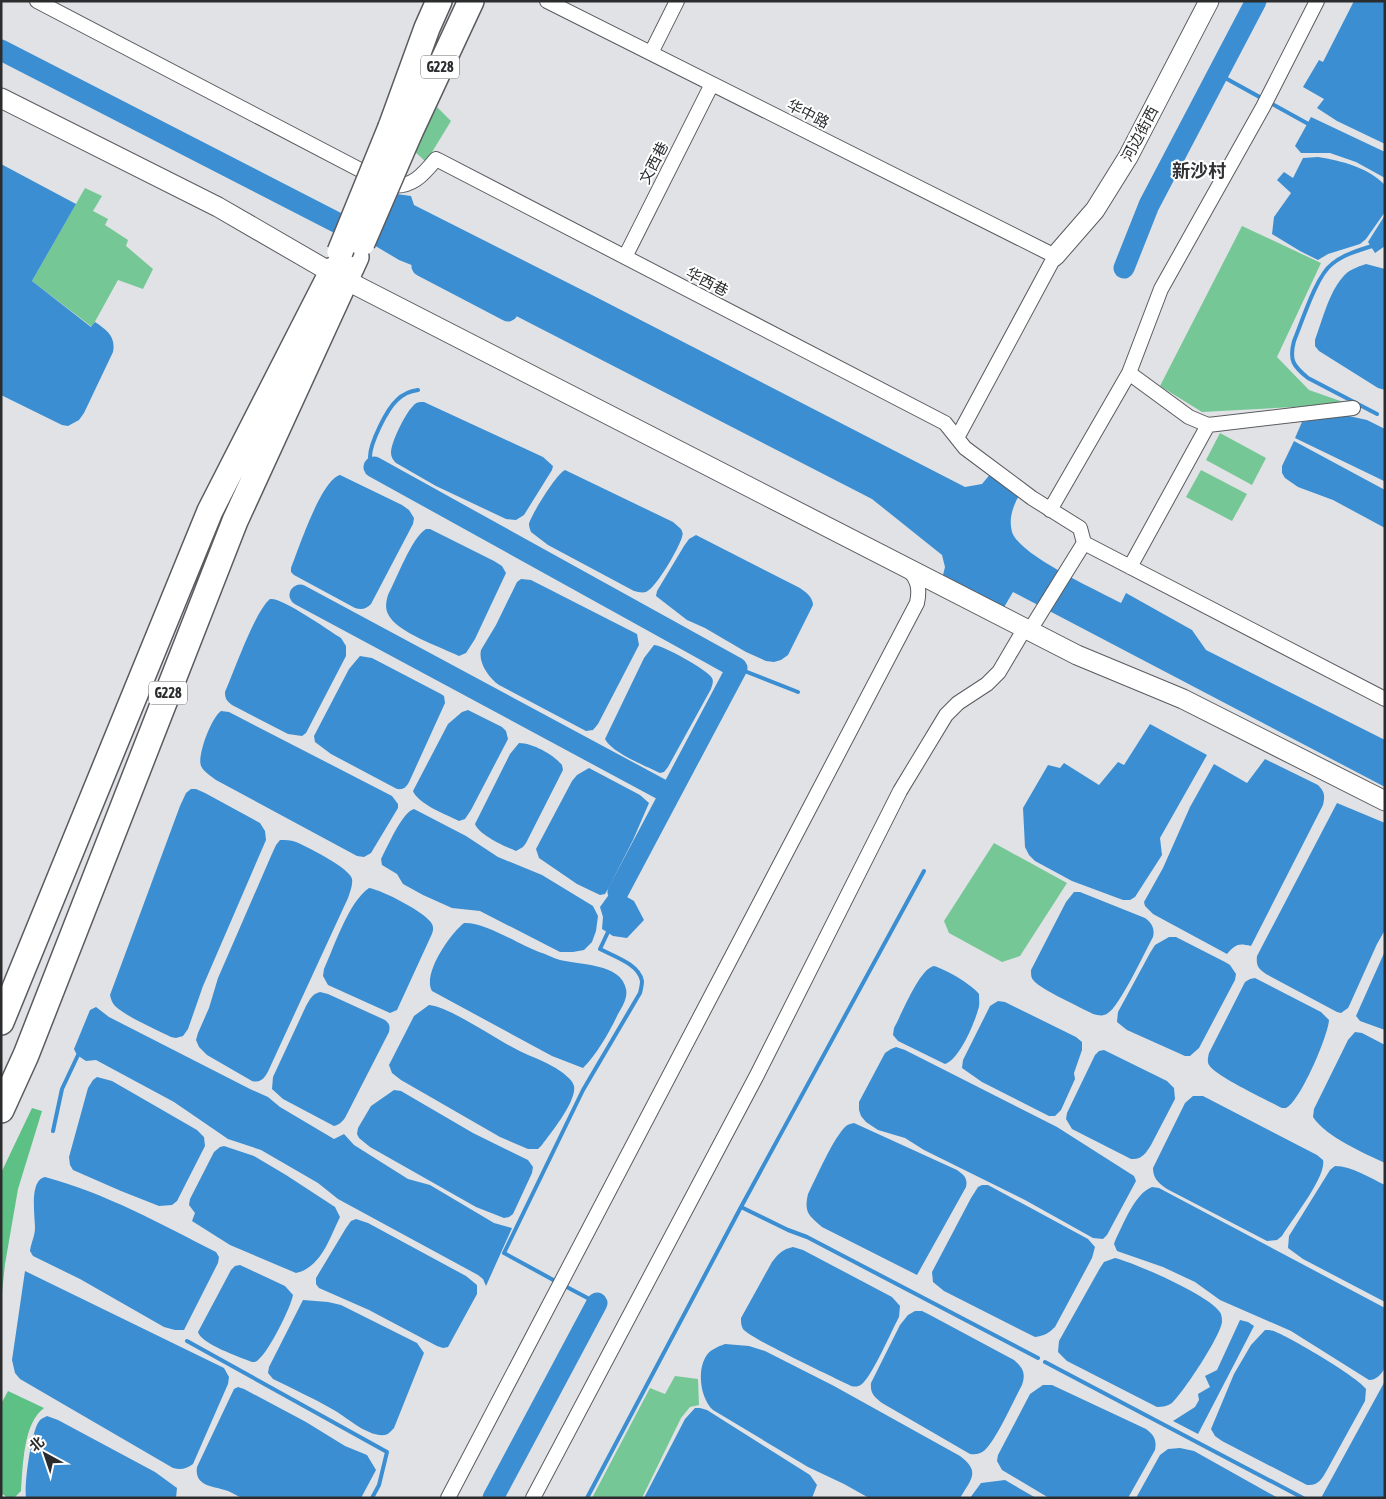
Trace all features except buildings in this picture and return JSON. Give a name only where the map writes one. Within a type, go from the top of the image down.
[{"type":"highway","name":"G228","points":[[400,130],[426,28],[438,1]]},
{"type":"highway","name":"G228","points":[[1,1110],[26,1055],[235,521],[400,130],[471,1]]},
{"type":"highway","name":"G228","points":[[1,1022],[210,511],[343,265]]},
{"type":"street","name":"华西巷","points":[[37,1],[380,182],[398,187],[406,185],[420,177],[437,160],[625,257],[945,423],[965,448],[1032,498],[1080,528],[1084,543]]},
{"type":"street","name":"华中路","points":[[547,1],[1054,256]]},
{"type":"street","points":[[651,54],[678,1]]},
{"type":"street","name":"河边街西","points":[[1054,256],[1095,210],[1128,157],[1209,1]]},
{"type":"street","points":[[1050,510],[1129,373],[1161,289],[1266,101],[1317,1]]},
{"type":"street","name":"文西巷","points":[[625,257],[712,84]]},
{"type":"street","points":[[1,98],[218,207],[343,265],[909,568],[1027,629],[1077,654],[1183,699],[1385,801]]},
{"type":"street","points":[[956,438],[1054,256]]},
{"type":"street","points":[[1129,373],[1189,417],[1208,425],[1353,408]]},
{"type":"street","points":[[1130,567],[1208,425]]},
{"type":"street","points":[[533,1498],[757,1074],[900,791],[946,715],[958,703],[987,684],[998,672],[1084,543],[1385,699]]},
{"type":"street","points":[[448,1498],[917,603],[919,585],[909,568]]},
{"type":"green space","points":[[437,107],[451,121],[426,162],[413,150]]},
{"type":"green space","points":[[85,188],[102,196],[93,211],[108,219],[105,225],[128,240],[126,246],[153,269],[143,289],[118,280],[92,327],[32,281]]},
{"type":"green space","points":[[1242,226],[1321,263],[1277,357],[1309,390],[1349,404],[1202,412],[1160,386]]},
{"type":"green space","points":[[1220,433],[1266,458],[1252,485],[1206,460]]},
{"type":"green space","points":[[1201,470],[1247,494],[1232,521],[1186,497]]},
{"type":"green space","points":[[994,843],[1067,883],[1020,956],[1002,962],[949,933],[944,921]]},
{"type":"green space","points":[[32,1108],[42,1111],[18,1189],[5,1264],[1,1302],[1,1173]]},
{"type":"green space","points":[[675,1376],[698,1379],[699,1405],[690,1407],[681,1418],[642,1498],[592,1498],[650,1388],[665,1394]]},
{"type":"green space","points":[[8,1391],[44,1408],[37,1415],[28,1435],[25,1446],[21,1491],[14,1498],[8,1498],[1,1493],[1,1404]]},
{"type":"water","points":[[1354,1],[1385,1],[1385,144],[1337,121],[1317,108],[1324,99],[1303,87],[1319,60],[1323,62]]},
{"type":"water","points":[[1311,117],[1385,152],[1385,178],[1356,162],[1330,153],[1301,153],[1295,146]]},
{"type":"water","points":[[1318,157],[1354,166],[1378,179],[1385,185],[1385,212],[1366,239],[1360,244],[1328,254],[1318,260],[1272,234],[1274,217],[1291,193],[1277,180],[1284,172],[1293,178],[1303,158]]},
{"type":"water","points":[[1,164],[76,204],[32,281],[91,327],[95,322],[107,331],[112,338],[113,352],[84,413],[79,420],[68,426],[62,425],[1,395]]},
{"type":"water","points":[[382,192],[411,196],[414,205],[965,487],[982,484],[992,472],[1021,492],[1012,511],[1011,526],[1012,532],[1018,541],[1029,551],[1060,572],[1121,603],[1126,593],[1192,630],[1206,650],[1385,740],[1385,787],[1013,592],[1000,614],[941,583],[945,567],[942,555],[872,499],[483,299],[479,292],[399,260],[362,238]]},
{"type":"water","points":[[1385,215],[1385,246],[1375,253],[1368,242]]},
{"type":"water","points":[[1366,264],[1385,269],[1385,390],[1378,388],[1319,351],[1315,346],[1315,340],[1326,308],[1337,284],[1344,275]]},
{"type":"water","points":[[418,402],[424,402],[543,457],[553,466],[524,515],[516,520],[506,519],[436,486],[395,462],[391,453],[399,428],[414,405]]},
{"type":"water","points":[[1344,415],[1367,420],[1385,429],[1385,484],[1384,481],[1295,438],[1302,422]]},
{"type":"water","points":[[1294,441],[1385,490],[1385,528],[1333,500],[1298,487],[1285,478],[1282,473],[1282,466]]},
{"type":"water","points":[[565,470],[673,522],[681,529],[682,537],[672,558],[661,576],[646,592],[634,591],[548,545],[531,532],[529,524],[534,512],[551,486]]},
{"type":"water","points":[[340,475],[402,505],[409,510],[414,518],[413,524],[371,604],[364,609],[355,608],[291,572],[299,546],[318,501],[325,489]]},
{"type":"water","points":[[426,529],[430,529],[494,561],[502,566],[506,573],[475,639],[466,653],[459,656],[420,639],[400,627],[393,621],[386,609],[388,595],[405,559],[415,541]]},
{"type":"water","points":[[696,535],[798,587],[810,597],[813,605],[788,655],[774,662],[766,661],[687,620],[656,596],[657,591],[684,546],[689,539]]},
{"type":"water","points":[[521,579],[531,580],[637,634],[639,645],[598,724],[593,730],[586,731],[499,685],[488,674],[483,665],[481,650],[496,625],[517,582]]},
{"type":"water","points":[[270,599],[284,603],[305,615],[341,638],[346,646],[346,656],[306,733],[302,736],[288,734],[232,705],[225,696],[245,642],[258,616]]},
{"type":"water","points":[[654,645],[666,649],[694,664],[709,674],[713,681],[711,689],[668,767],[664,772],[660,773],[622,754],[605,739],[644,658]]},
{"type":"water","points":[[360,656],[372,658],[444,696],[445,703],[407,786],[402,789],[397,789],[331,754],[315,742],[314,736],[349,669]]},
{"type":"water","points":[[468,710],[502,727],[506,731],[508,739],[471,810],[465,819],[459,821],[427,805],[413,791],[448,724],[462,712]]},
{"type":"water","points":[[221,711],[229,712],[392,796],[398,804],[398,808],[371,853],[364,857],[357,856],[216,780],[206,772],[201,766],[201,754],[209,729]]},
{"type":"water","points":[[1150,724],[1207,755],[1160,838],[1162,855],[1135,897],[1130,900],[1123,900],[1072,881],[1035,861],[1025,847],[1023,808],[1048,765],[1060,768],[1064,763],[1099,785],[1118,762],[1124,765]]},
{"type":"water","points":[[519,743],[537,747],[549,754],[562,765],[563,770],[526,843],[516,851],[487,836],[475,824],[510,754]]},
{"type":"water","points":[[1265,759],[1318,785],[1323,792],[1324,802],[1251,946],[1238,945],[1227,954],[1153,914],[1145,906],[1144,902],[1163,868],[1190,807],[1214,764],[1247,783]]},
{"type":"water","points":[[589,768],[640,795],[649,803],[608,889],[605,894],[600,895],[577,884],[539,858],[536,849],[572,781],[577,775]]},
{"type":"water","points":[[191,789],[205,793],[260,823],[265,831],[266,840],[203,986],[188,1029],[183,1036],[176,1038],[142,1023],[120,1010],[114,1005],[110,995],[180,806],[186,793]]},
{"type":"water","points":[[1337,803],[1385,823],[1385,930],[1348,1008],[1341,1013],[1266,974],[1257,964],[1257,956]]},
{"type":"water","points":[[414,809],[466,836],[498,857],[542,875],[593,906],[598,916],[592,942],[584,950],[560,952],[480,911],[452,908],[403,884],[397,874],[382,865],[381,859],[400,823]]},
{"type":"water","points":[[280,840],[296,842],[327,858],[349,874],[352,884],[348,898],[268,1072],[262,1080],[256,1082],[207,1055],[199,1047],[196,1040],[209,1008],[218,978],[271,856]]},
{"type":"water","points":[[369,888],[384,893],[413,908],[428,919],[433,927],[432,934],[397,1010],[390,1013],[328,985],[323,976],[324,969],[348,914],[361,895]]},
{"type":"water","points":[[613,889],[634,901],[644,920],[627,938],[613,936],[602,929],[603,917],[600,907]]},
{"type":"water","points":[[1074,892],[1080,892],[1145,918],[1153,929],[1153,937],[1119,1001],[1113,1009],[1104,1015],[1093,1014],[1053,994],[1038,985],[1031,976],[1031,970],[1066,902]]},
{"type":"water","points":[[464,923],[482,926],[557,959],[608,970],[623,980],[626,989],[624,1002],[602,1043],[583,1068],[552,1056],[432,991],[430,984],[434,965],[445,945]]},
{"type":"water","points":[[1169,937],[1176,937],[1225,962],[1230,965],[1236,974],[1235,980],[1199,1048],[1190,1056],[1185,1056],[1127,1030],[1117,1022],[1118,1012],[1150,953],[1155,945]]},
{"type":"water","points":[[1385,951],[1385,1030],[1360,1021],[1356,1016]]},
{"type":"water","points":[[934,966],[958,978],[979,994],[979,1008],[961,1049],[956,1056],[945,1064],[898,1041],[893,1035],[894,1028],[911,993],[928,969]]},
{"type":"water","points":[[1255,978],[1321,1012],[1329,1020],[1324,1040],[1312,1068],[1298,1094],[1286,1108],[1282,1108],[1231,1082],[1213,1070],[1208,1062],[1209,1053],[1245,982]]},
{"type":"water","points":[[320,992],[385,1020],[389,1024],[389,1032],[346,1116],[340,1123],[334,1126],[283,1099],[272,1089],[273,1077],[306,1006],[313,995]]},
{"type":"water","points":[[998,1001],[1005,1002],[1076,1037],[1082,1042],[1082,1050],[1074,1073],[1075,1079],[1061,1110],[1055,1116],[1049,1116],[982,1082],[962,1068],[963,1060],[990,1006]]},
{"type":"water","points":[[429,1005],[459,1016],[519,1050],[555,1067],[571,1080],[574,1086],[572,1100],[557,1125],[538,1149],[528,1149],[500,1137],[392,1073],[389,1065],[414,1016]]},
{"type":"water","points":[[96,1007],[109,1017],[268,1097],[280,1107],[334,1139],[344,1134],[354,1145],[408,1179],[430,1185],[494,1223],[512,1228],[486,1286],[483,1279],[478,1275],[338,1199],[318,1183],[261,1150],[228,1139],[174,1102],[96,1060],[86,1061],[77,1055],[74,1049],[90,1010]]},
{"type":"water","points":[[1355,1032],[1362,1033],[1385,1045],[1385,1163],[1336,1138],[1313,1117],[1314,1109],[1348,1040]]},
{"type":"water","points":[[896,1047],[1057,1127],[1134,1176],[1136,1181],[1107,1235],[1103,1239],[1093,1238],[1025,1200],[924,1150],[905,1138],[878,1130],[866,1122],[861,1116],[859,1102],[885,1053]]},
{"type":"water","points":[[1104,1050],[1167,1081],[1174,1088],[1175,1099],[1151,1145],[1138,1158],[1131,1159],[1072,1129],[1066,1119],[1067,1113],[1095,1055],[1099,1051]]},
{"type":"water","points":[[97,1077],[112,1081],[197,1130],[204,1137],[205,1146],[177,1201],[172,1205],[159,1206],[73,1170],[70,1165],[69,1157],[88,1088]]},
{"type":"water","points":[[394,1090],[401,1091],[473,1133],[528,1160],[533,1167],[532,1173],[513,1214],[504,1218],[476,1207],[370,1147],[359,1138],[357,1134],[358,1128],[371,1106]]},
{"type":"water","points":[[1193,1096],[1203,1096],[1317,1155],[1323,1160],[1320,1177],[1282,1236],[1277,1240],[1267,1241],[1167,1189],[1155,1177],[1153,1168],[1185,1103]]},
{"type":"water","points":[[854,1123],[957,1170],[966,1179],[966,1187],[917,1275],[822,1227],[808,1213],[808,1194],[824,1160],[844,1128]]},
{"type":"water","points":[[224,1146],[254,1156],[335,1207],[340,1217],[324,1251],[305,1270],[296,1273],[230,1245],[192,1221],[195,1213],[189,1205],[190,1199],[214,1152]]},
{"type":"water","points":[[1335,1166],[1354,1170],[1385,1185],[1385,1302],[1303,1259],[1288,1248],[1289,1236],[1330,1170]]},
{"type":"water","points":[[45,1177],[111,1200],[216,1252],[219,1257],[218,1263],[184,1330],[164,1327],[80,1279],[33,1256],[30,1251],[35,1231],[35,1191],[40,1180]]},
{"type":"water","points":[[988,1185],[1088,1239],[1095,1247],[1092,1258],[1055,1327],[1044,1335],[1035,1337],[944,1291],[933,1282],[932,1272],[971,1198],[978,1187]]},
{"type":"water","points":[[1152,1187],[1159,1188],[1385,1308],[1385,1368],[1377,1378],[1369,1380],[1291,1331],[1220,1300],[1195,1282],[1163,1267],[1117,1251],[1114,1244],[1130,1210],[1140,1196]]},
{"type":"water","points":[[356,1219],[368,1223],[466,1276],[477,1285],[477,1294],[448,1347],[437,1346],[369,1310],[319,1288],[316,1284],[316,1278],[346,1228],[351,1221]]},
{"type":"water","points":[[793,1247],[803,1250],[892,1297],[900,1306],[899,1317],[882,1352],[871,1372],[859,1386],[851,1386],[793,1358],[760,1341],[742,1328],[741,1318],[772,1262],[781,1252]]},
{"type":"water","points":[[1115,1258],[1138,1266],[1187,1289],[1212,1304],[1221,1315],[1220,1329],[1208,1352],[1177,1397],[1167,1406],[1157,1407],[1067,1361],[1058,1352],[1059,1341],[1100,1268],[1104,1262]]},
{"type":"water","points":[[240,1265],[285,1286],[293,1295],[274,1338],[255,1362],[222,1350],[206,1341],[198,1332],[231,1270],[235,1266]]},
{"type":"water","points":[[25,1271],[224,1368],[229,1377],[228,1384],[193,1464],[183,1469],[173,1468],[20,1379],[15,1373],[12,1360]]},
{"type":"water","points":[[303,1300],[341,1305],[417,1343],[424,1353],[394,1428],[388,1434],[378,1435],[364,1430],[338,1412],[273,1379],[268,1373],[269,1367]]},
{"type":"water","points":[[915,1311],[922,1311],[1014,1360],[1023,1371],[1022,1385],[1005,1419],[989,1445],[980,1453],[970,1454],[882,1403],[872,1392],[871,1383],[900,1325],[908,1315]]},
{"type":"water","points":[[1240,1320],[1254,1326],[1198,1434],[1173,1421],[1195,1407],[1199,1400],[1198,1394],[1210,1387],[1205,1376],[1217,1370]]},
{"type":"water","points":[[1265,1330],[1275,1331],[1309,1350],[1338,1367],[1366,1389],[1365,1401],[1325,1473],[1314,1484],[1307,1485],[1222,1441],[1215,1436],[1211,1429],[1234,1374],[1251,1345]]},
{"type":"water","points":[[725,1344],[749,1346],[765,1351],[834,1386],[960,1456],[970,1467],[972,1476],[960,1498],[869,1498],[808,1467],[713,1410],[703,1393],[701,1371],[705,1358],[709,1353]]},
{"type":"water","points":[[1385,1381],[1385,1498],[1321,1498]]},
{"type":"water","points":[[1043,1385],[1052,1385],[1146,1429],[1153,1436],[1156,1443],[1155,1450],[1128,1498],[1049,1498],[1002,1470],[997,1461],[998,1455],[1030,1394]]},
{"type":"water","points":[[238,1387],[306,1422],[345,1446],[367,1455],[376,1470],[361,1498],[242,1498],[202,1482],[197,1474],[197,1467],[234,1389]]},
{"type":"water","points":[[695,1408],[707,1410],[810,1475],[817,1485],[812,1498],[644,1498],[685,1419]]},
{"type":"water","points":[[47,1416],[58,1420],[155,1472],[177,1488],[176,1498],[26,1498],[27,1471],[35,1429],[39,1422]]},
{"type":"water","points":[[1180,1448],[1194,1451],[1278,1498],[1136,1498],[1160,1455],[1168,1449]]},
{"type":"water","points":[[1005,1480],[1036,1498],[970,1498],[981,1483]]},
{"type":"waterway","points":[[1124,268],[1149,205],[1256,1]]},
{"type":"waterway","points":[[1,50],[363,236]]},
{"type":"waterway","points":[[1218,74],[1312,126]]},
{"type":"waterway","points":[[1375,245],[1342,258],[1332,264],[1320,278],[1294,341],[1292,358],[1299,370],[1308,378],[1377,414]]},
{"type":"waterway","points":[[422,266],[508,311]]},
{"type":"waterway","points":[[374,467],[370,460],[371,451],[384,418],[399,398],[407,393],[418,390]]},
{"type":"waterway","points":[[374,467],[737,668],[618,892]]},
{"type":"waterway","points":[[300,595],[670,794]]},
{"type":"waterway","points":[[737,668],[798,692]]},
{"type":"waterway","points":[[587,1498],[741,1207],[924,871]]},
{"type":"waterway","points":[[557,1282],[504,1253],[583,1090],[640,993],[642,981],[636,970],[625,961],[600,949],[608,932]]},
{"type":"waterway","points":[[53,1131],[62,1089],[79,1053]]},
{"type":"waterway","points":[[741,1207],[807,1237],[1038,1358]]},
{"type":"waterway","points":[[563,1285],[597,1303]]},
{"type":"waterway","points":[[493,1498],[597,1303]]},
{"type":"waterway","points":[[187,1341],[387,1452],[379,1485],[372,1498]]},
{"type":"waterway","points":[[1045,1362],[1303,1498]]},
{"type":"district","name":"新沙村","points":[[1199,171]]}]
